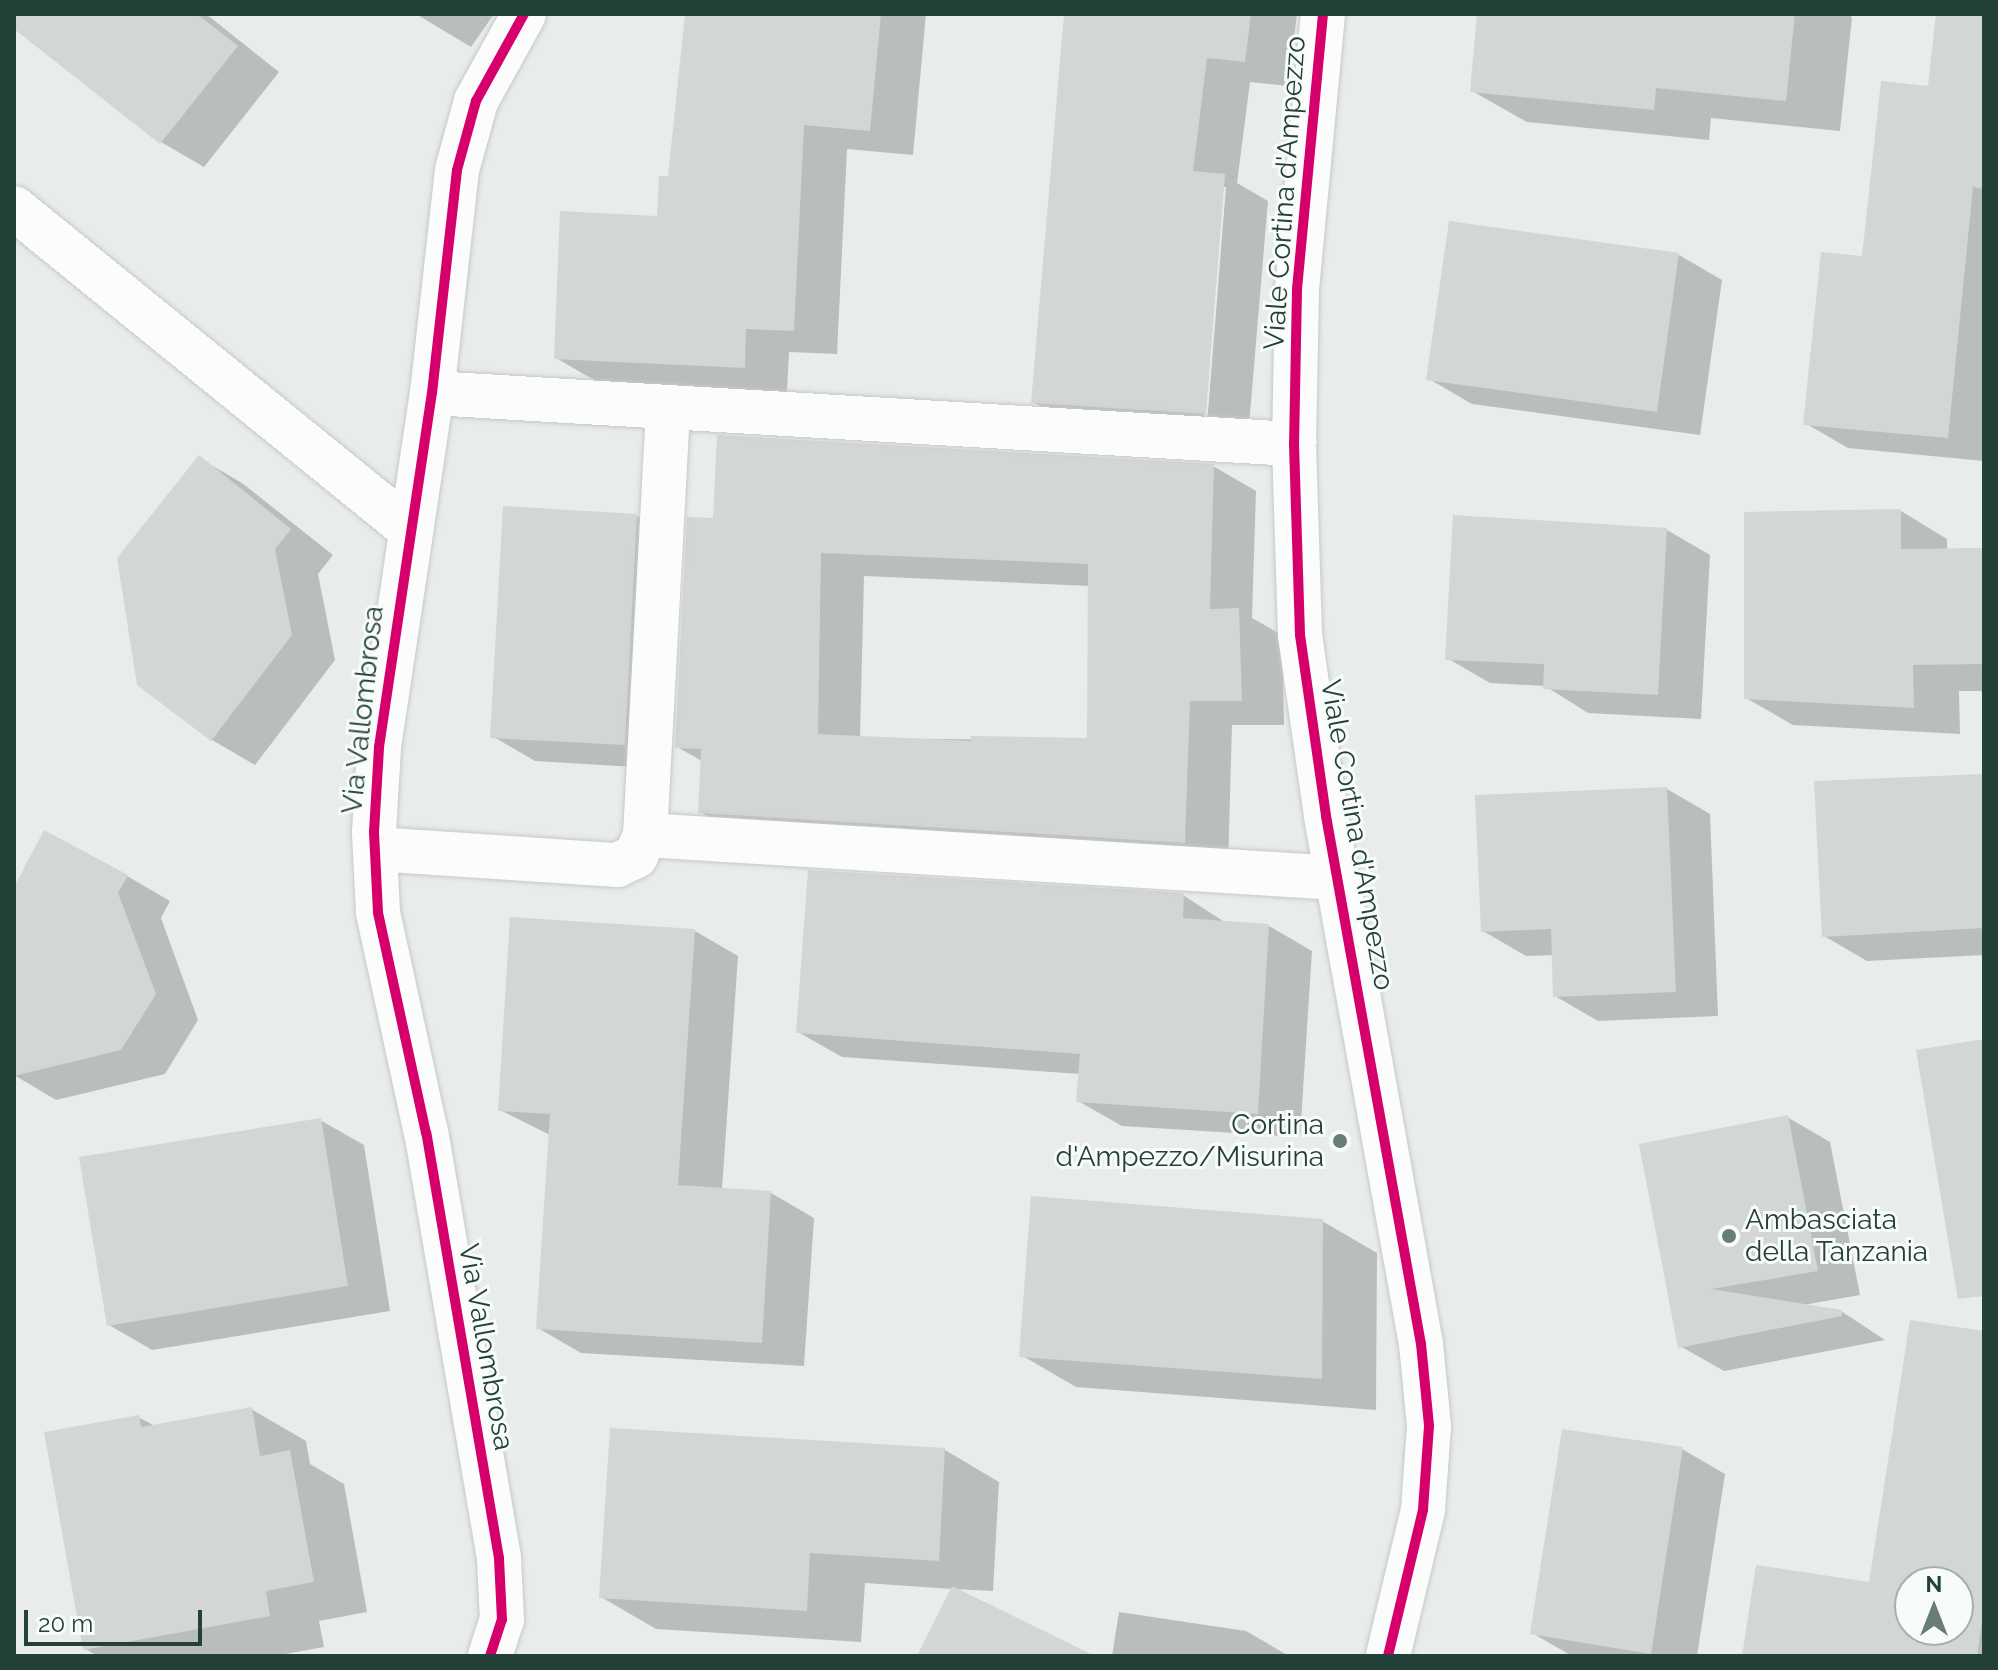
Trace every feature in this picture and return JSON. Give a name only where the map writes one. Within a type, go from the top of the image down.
[{"type":"street","name":"Via Vallombrosa","points":[[490,1656],[502,1620],[499,1558],[426,1133],[378,912],[375,849],[379,747],[432,393],[457,170],[476,101],[524,14]]},
{"type":"street","name":"Viale Cortina d'Ampezzo","points":[[1323,14],[1297,290],[1294,444],[1300,635],[1428,1410],[1423,1510],[1388,1656]]},
{"type":"street","points":[[14,208],[411,530]]},
{"type":"street","points":[[432,393],[1294,444]]},
{"type":"street","points":[[375,849],[617,865],[636,856],[645,835],[668,409]]},
{"type":"street","points":[[645,835],[1338,878]]},
{"type":"building","points":[[14,14],[197,14],[238,46],[160,144],[14,29]]},
{"type":"building","points":[[685,14],[881,14],[870,131],[804,125],[794,331],[746,329],[745,368],[554,359],[560,211],[657,216],[659,176],[668,176]]},
{"type":"building","points":[[1064,14],[1251,14],[1245,62],[1207,58],[1193,171],[1225,174],[1206,414],[1031,403]]},
{"type":"building","points":[[1477,14],[1795,14],[1786,101],[1656,88],[1654,110],[1470,92]]},
{"type":"building","points":[[1936,14],[1984,14],[1984,189],[1973,187],[1948,438],[1803,425],[1821,252],[1862,256],[1881,81],[1928,86]]},
{"type":"building","points":[[1449,221],[1679,253],[1657,412],[1426,380]]},
{"type":"building","points":[[717,435],[1214,464],[1210,609],[1239,608],[1242,701],[1190,701],[1185,843],[698,813],[701,749],[675,748],[687,517],[713,518]],"holes":[[[821,553],[1088,564],[1087,738],[971,736],[971,741],[818,734]]]},
{"type":"building","points":[[199,455],[291,529],[275,549],[292,635],[211,741],[137,685],[117,558]]},
{"type":"building","points":[[503,506],[637,514],[625,745],[490,738]]},
{"type":"building","points":[[1901,509],[1901,549],[1984,548],[1984,664],[1913,665],[1914,708],[1744,699],[1744,512]]},
{"type":"building","points":[[1453,515],[1667,528],[1658,695],[1543,689],[1544,664],[1445,660]]},
{"type":"building","points":[[1984,774],[1984,928],[1822,937],[1814,781]]},
{"type":"building","points":[[1667,787],[1676,992],[1553,997],[1551,929],[1481,932],[1475,795]]},
{"type":"building","points":[[44,830],[128,875],[118,893],[156,994],[121,1050],[14,1076],[14,887]]},
{"type":"building","points":[[808,870],[1184,893],[1183,918],[1269,924],[1258,1114],[1076,1102],[1080,1054],[796,1033]]},
{"type":"building","points":[[510,917],[695,929],[678,1185],[771,1191],[762,1343],[536,1329],[550,1114],[498,1111]]},
{"type":"building","points":[[1984,1039],[1984,1296],[1958,1299],[1916,1050]]},
{"type":"building","points":[[1788,1115],[1818,1271],[1711,1289],[1842,1310],[1842,1316],[1678,1348],[1639,1144]]},
{"type":"building","points":[[321,1118],[348,1286],[107,1326],[79,1157]]},
{"type":"building","points":[[1031,1196],[1323,1219],[1322,1379],[1019,1357]]},
{"type":"building","points":[[1910,1320],[1984,1331],[1984,1608],[1977,1656],[1742,1656],[1756,1565],[1869,1582]]},
{"type":"building","points":[[252,1407],[260,1456],[290,1450],[314,1582],[266,1591],[270,1616],[83,1650],[44,1432],[139,1415],[141,1427]]},
{"type":"building","points":[[610,1428],[945,1448],[939,1561],[810,1553],[807,1611],[599,1598]]},
{"type":"building","points":[[1562,1429],[1683,1447],[1651,1654],[1530,1634]]},
{"type":"building","points":[[952,1586],[1095,1656],[917,1656]]},
{"type":"cycle path","points":[[490,1656],[502,1620],[499,1558],[426,1133],[378,912],[374,832],[379,747],[432,393],[457,170],[476,101],[524,14]]},
{"type":"cycle path","points":[[1323,14],[1297,290],[1294,444],[1300,635],[1326,816],[1421,1344],[1429,1426],[1423,1510],[1388,1656]]},
{"type":"place","name":"Cortina d'Ampezzo/Misurina","points":[[1340,1141]]},
{"type":"place","name":"Ambasciata della Tanzania","points":[[1729,1236]]}]
